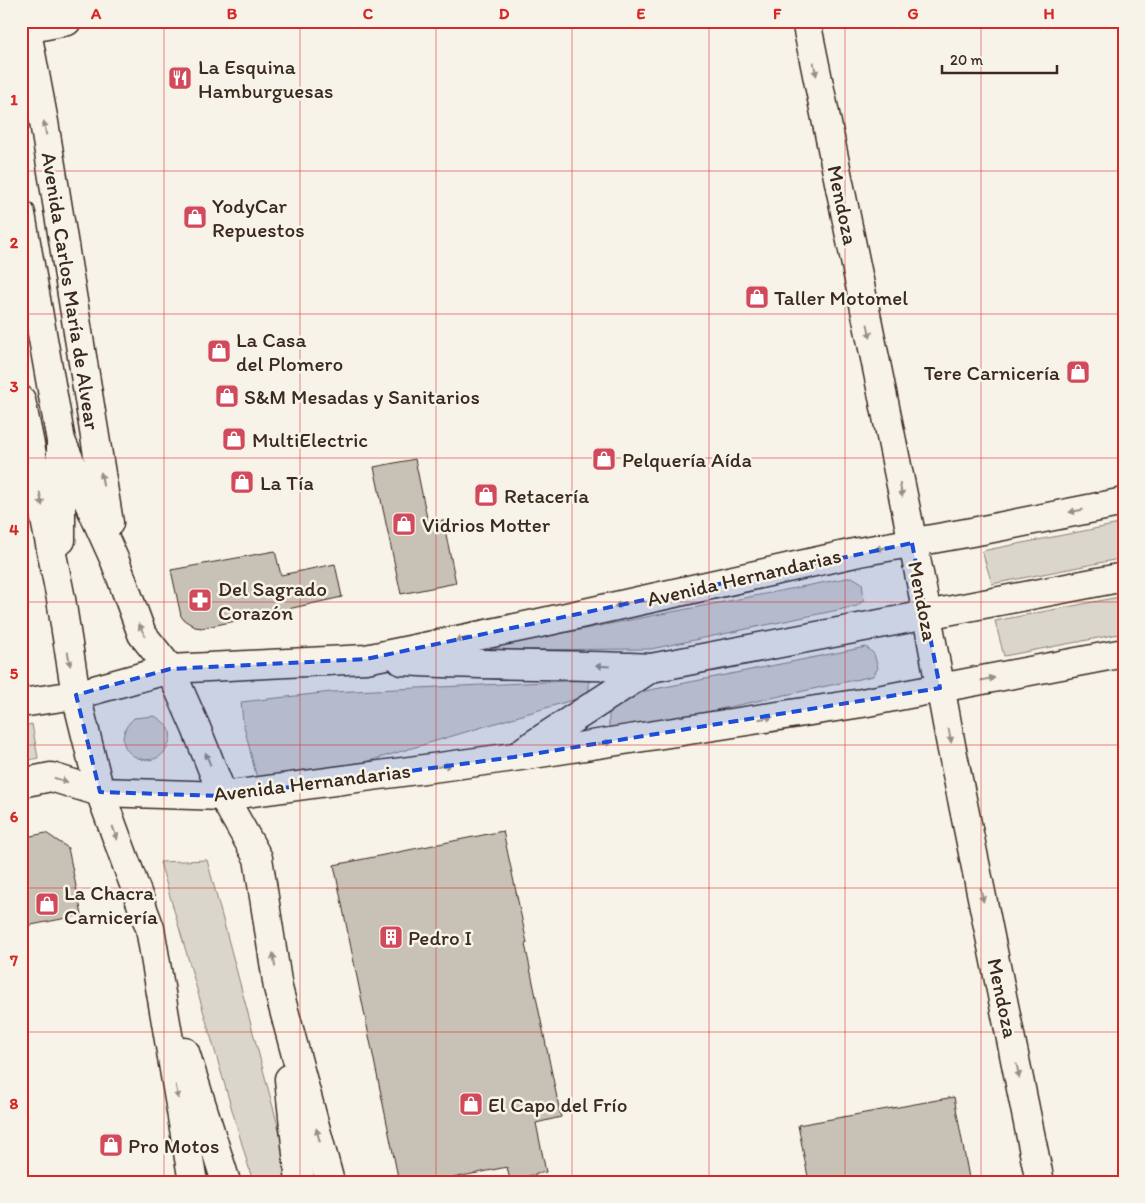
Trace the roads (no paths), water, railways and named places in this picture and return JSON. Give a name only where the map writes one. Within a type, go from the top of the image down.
[{"type":"main road","points":[[24,27],[67,21]]},
{"type":"main road","name":"Mendoza","points":[[806,21],[1040,1182]]},
{"type":"main road","name":"Avenida Carlos María de Alvear","points":[[24,27],[44,122],[115,561]]},
{"type":"main road","name":"Avenida Carlos María de Alvear","points":[[21,214],[61,441],[61,599]]},
{"type":"main road","name":"Avenida Carlos María de Alvear","points":[[21,400],[61,599],[76,695],[100,792],[150,928],[183,1047],[226,1182]]},
{"type":"main road","name":"Avenida Carlos María de Alvear","points":[[61,441],[115,561],[142,634],[170,669],[223,796],[258,858],[278,988],[300,1182]]},
{"type":"main road","name":"Avenida Hernandarias","points":[[366,659],[535,624],[859,552],[1124,502]]},
{"type":"main road","name":"Avenida Hernandarias","points":[[21,703],[76,695],[170,669],[366,659],[464,665],[582,665],[651,668],[1124,577]]},
{"type":"main road","name":"Avenida Hernandarias","points":[[21,783],[51,777],[100,792],[223,796],[514,757],[862,702],[1124,653]]},
{"type":"main road","name":"Avenida Hernandarias","points":[[514,757],[651,668]]},
{"type":"main road","name":"Avenida Carlos María de Alvear","points":[[150,928],[193,1182]]},
{"type":"main road","name":"Avenida Carlos María de Alvear","points":[[278,988],[330,1182]]},
{"type":"place","name":"La Esquina Hamburguesas","points":[[180,78]]},
{"type":"place","name":"YodyCar Repuestos","points":[[195,217]]},
{"type":"place","name":"Taller Motomel","points":[[757,297]]},
{"type":"place","name":"La Casa del Plomero","points":[[219,351]]},
{"type":"place","name":"Tere Carnicería","points":[[1078,372]]},
{"type":"place","name":"S&M Mesadas y Sanitarios","points":[[227,396]]},
{"type":"place","name":"MultiElectric","points":[[234,439]]},
{"type":"place","name":"Pelquería Aída","points":[[604,459]]},
{"type":"place","name":"La Tía","points":[[242,482]]},
{"type":"place","name":"Retacería","points":[[486,495]]},
{"type":"place","name":"Vidrios Motter","points":[[404,524]]},
{"type":"place","name":"Del Sagrado Corazón","points":[[200,600]]},
{"type":"place","name":"La Chacra Carnicería","points":[[47,904]]},
{"type":"place","name":"Pedro I","points":[[391,937]]},
{"type":"place","name":"El Capo del Frío","points":[[471,1104]]},
{"type":"place","name":"Pro Motos","points":[[111,1145]]}]
